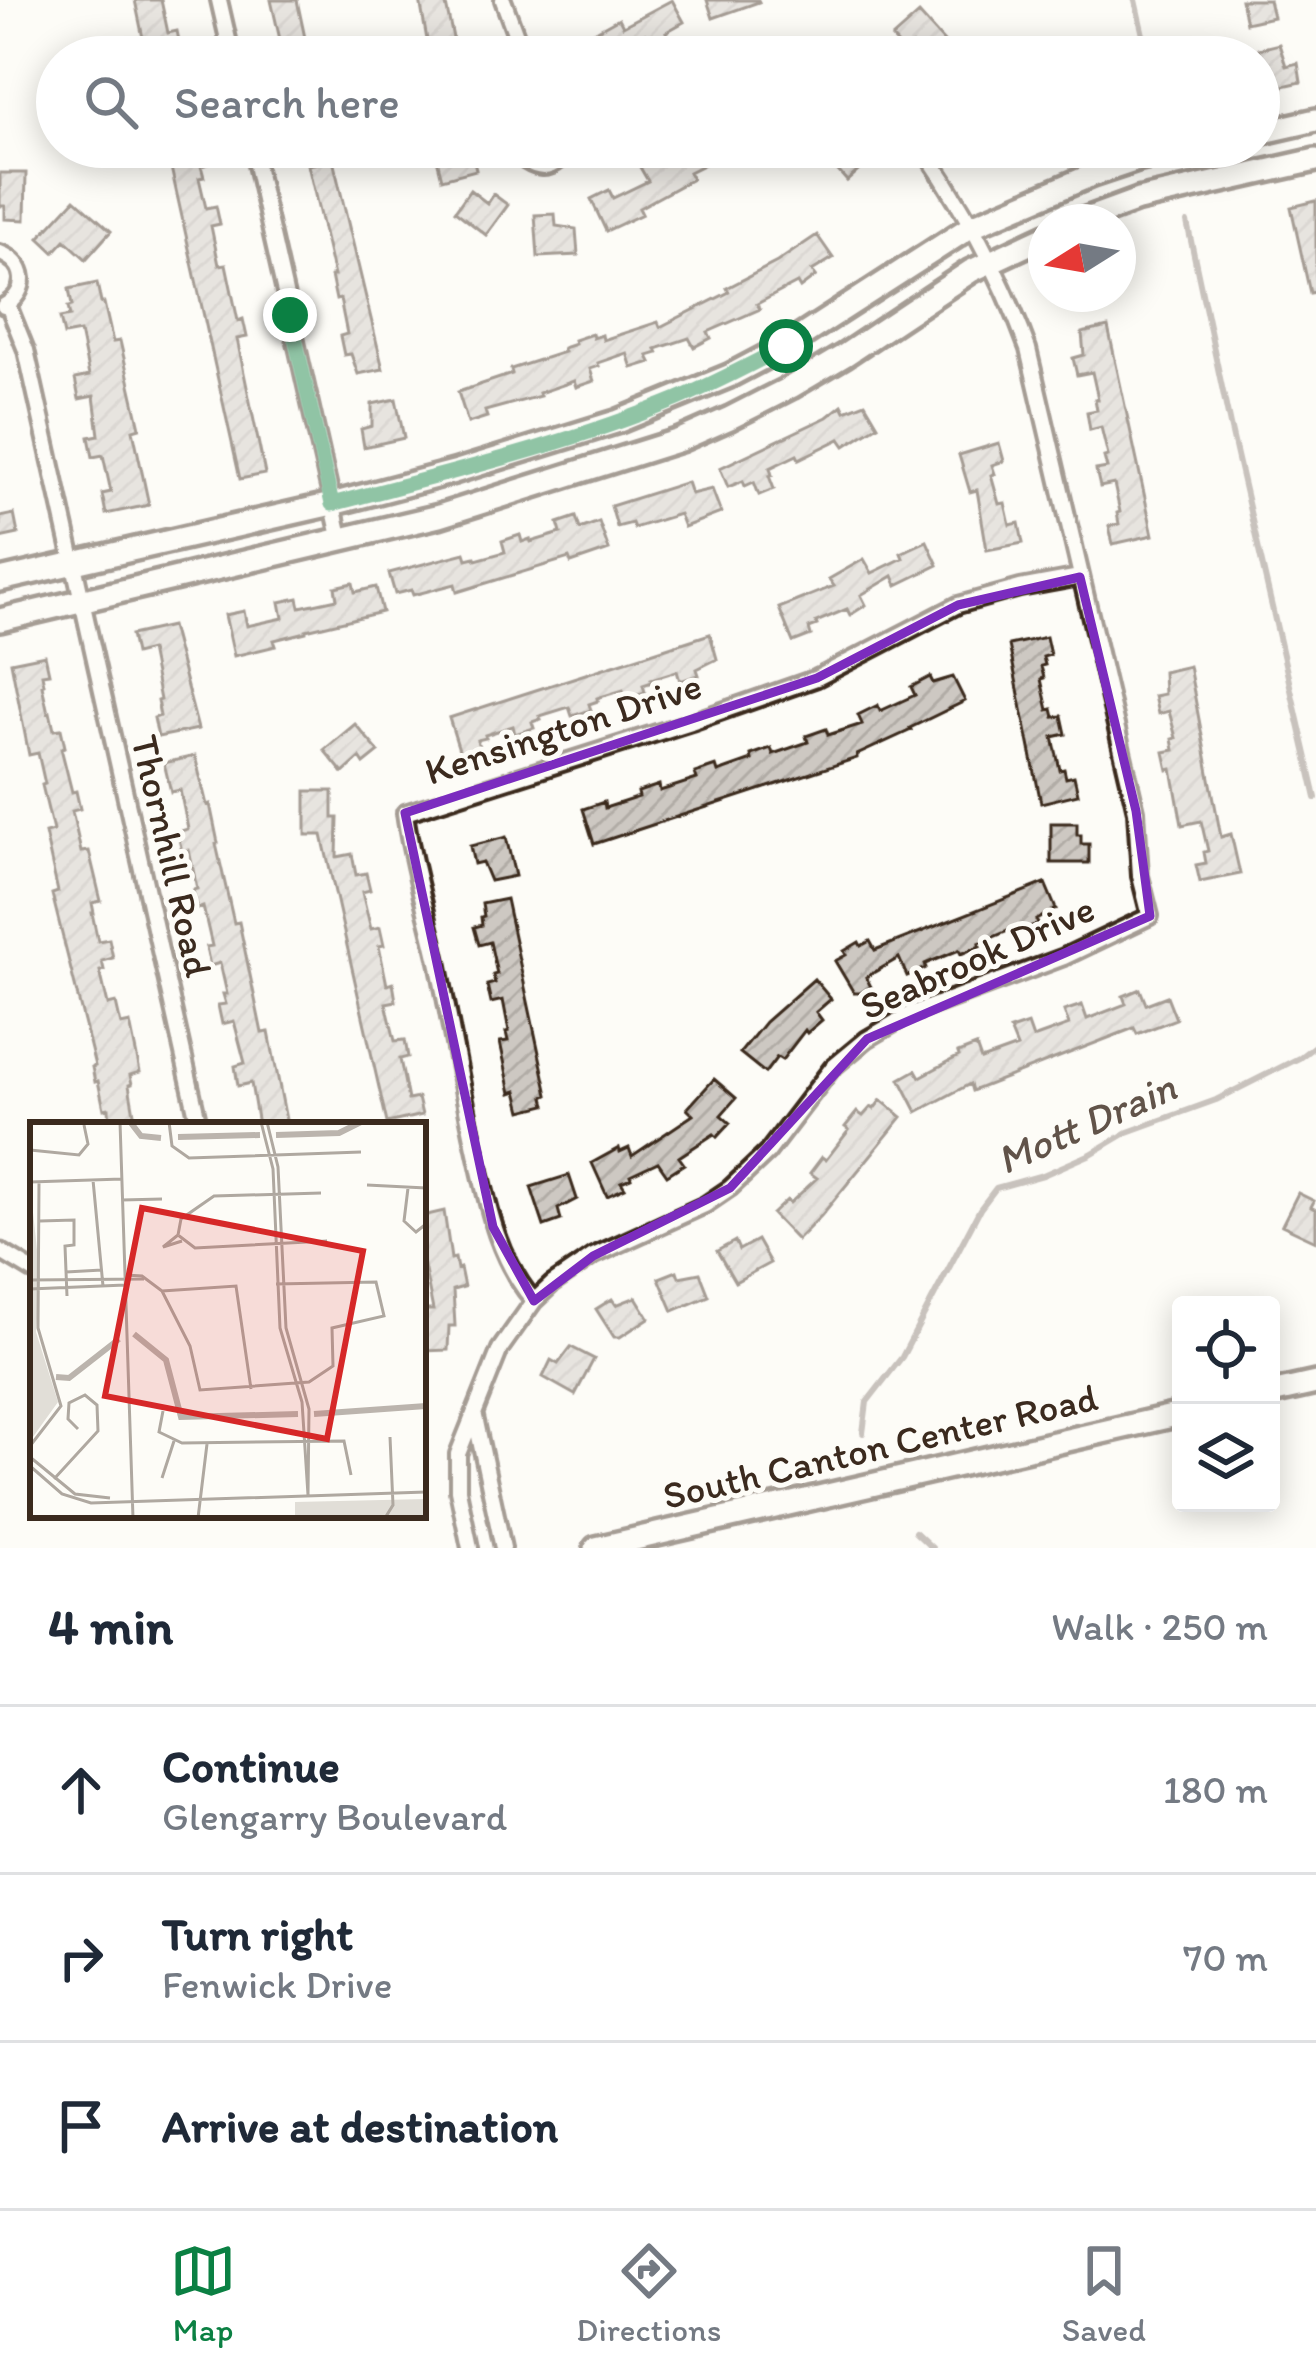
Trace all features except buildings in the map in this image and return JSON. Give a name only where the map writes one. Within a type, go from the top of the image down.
[{"type":"street","points":[[219,0],[227,36]]},
{"type":"street","points":[[503,0],[516,36]]},
{"type":"street","points":[[1280,129],[1316,121]]},
{"type":"street","points":[[1127,204],[1316,160]]},
{"type":"street","points":[[257,168],[341,542]]},
{"type":"street","name":"Seabrook Drive","points":[[470,1548],[458,1490],[458,1454],[500,1349],[534,1301],[593,1256],[692,1211],[730,1188],[767,1153],[832,1068],[867,1039],[908,1015],[1064,957],[1150,916],[1140,876],[1136,811],[1028,350],[991,261],[936,168]]},
{"type":"street","points":[[0,580],[454,472],[675,400],[773,353],[972,226],[1117,168]]},
{"type":"street","points":[[0,620],[341,542],[680,440],[791,387],[991,261],[1028,244]]},
{"type":"street","name":"Thornhill Road","points":[[0,253],[14,259],[23,278],[17,298],[4,306],[26,350],[198,1122]]},
{"type":"street","points":[[773,353],[791,387]]},
{"type":"street","points":[[554,441],[566,477]]},
{"type":"street","name":"Kensington Drive","points":[[534,1301],[521,1287],[493,1227],[405,813],[817,677],[958,605],[1080,577]]},
{"type":"street","points":[[0,1251],[30,1269]]},
{"type":"street","points":[[1280,1392],[1316,1383]]},
{"type":"street","name":"South Canton Center Road","points":[[596,1548],[1172,1416]]},
{"type":"street","points":[[475,1417],[502,1548]]},
{"type":"highlighted area","points":[[1080,577],[1136,811],[1150,916],[867,1039],[730,1188],[593,1256],[534,1301],[493,1227],[405,813],[817,678],[958,605]]},
{"type":"waterway","name":"Mott Drain","points":[[1135,0],[1143,36]]},
{"type":"waterway","name":"Mott Drain","points":[[1187,222],[1316,798]]},
{"type":"waterway","name":"Mott Drain","points":[[863,1433],[867,1402],[902,1357],[980,1209],[996,1188],[1043,1175],[1128,1132],[1216,1100],[1316,1045]]},
{"type":"waterway","name":"Mott Drain","points":[[915,1532],[932,1548]]},
{"type":"route","points":[[290,315],[332,504],[619,421],[729,376],[786,346]]}]
